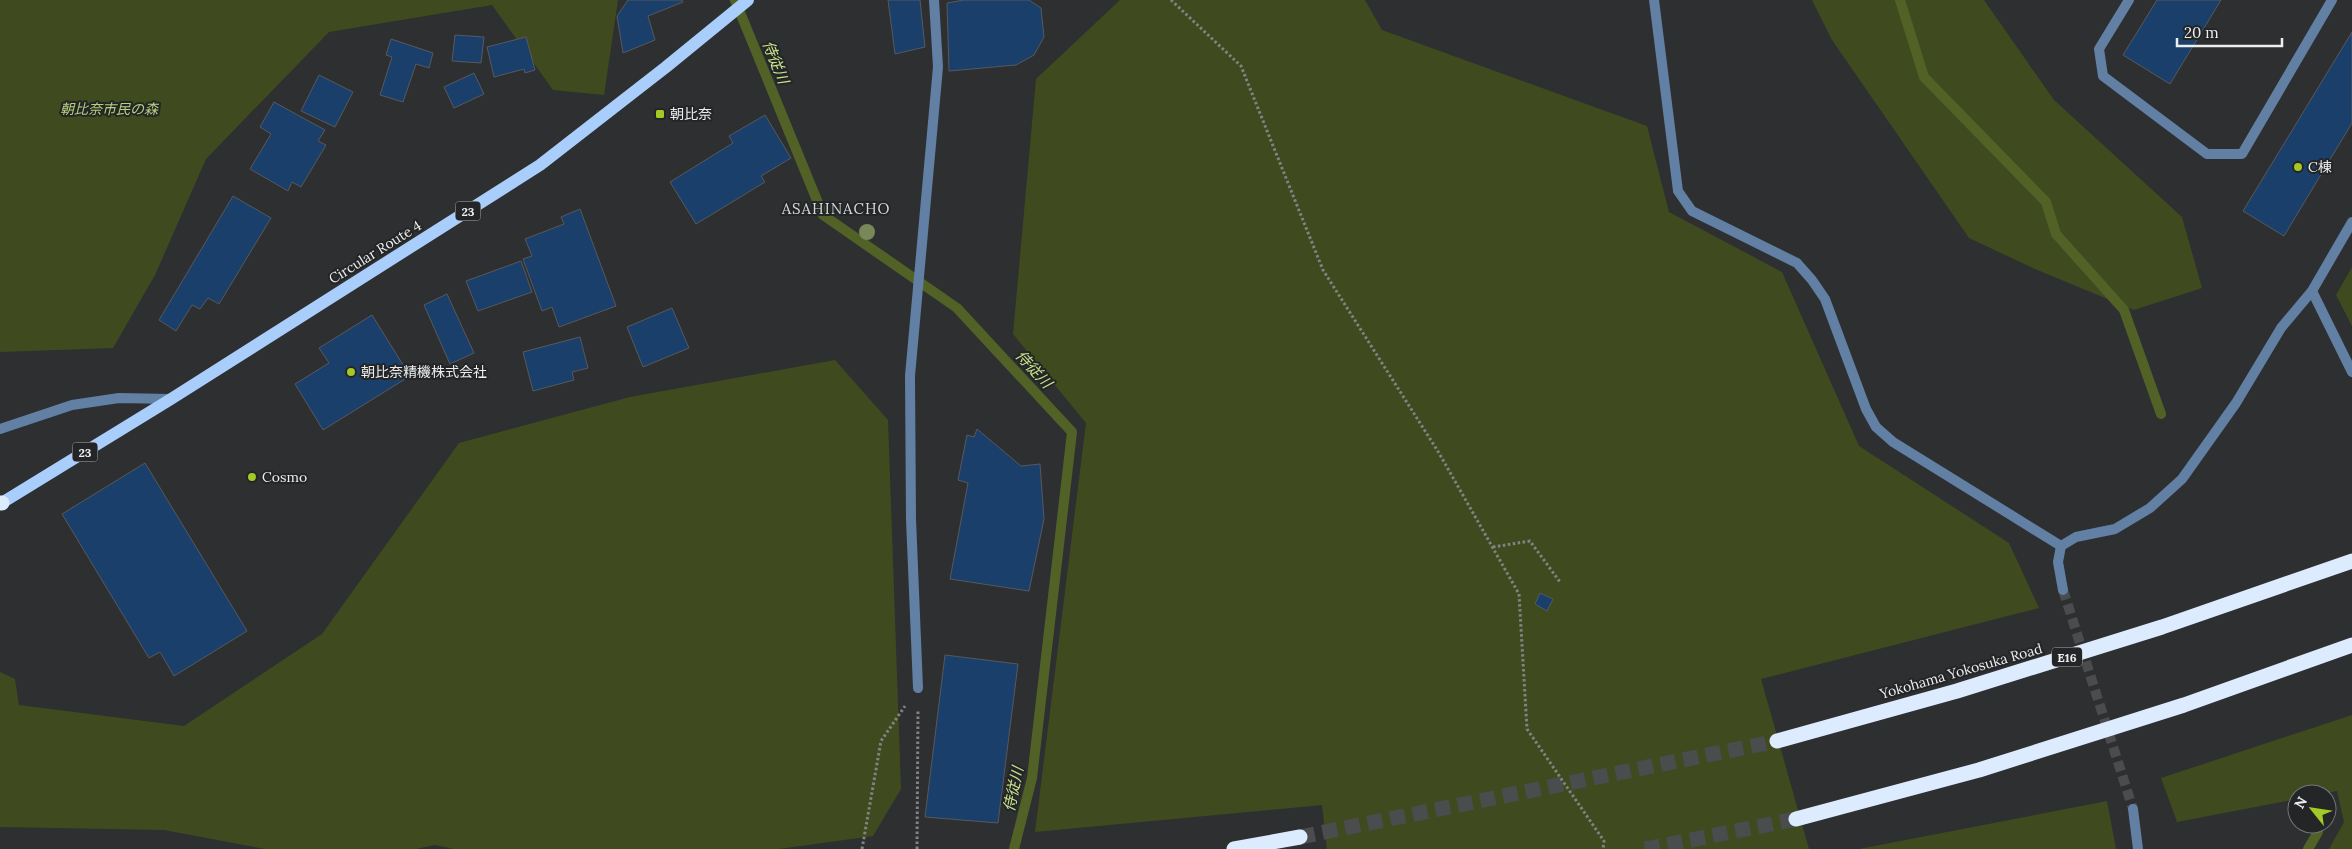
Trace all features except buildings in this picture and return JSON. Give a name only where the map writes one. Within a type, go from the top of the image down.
[{"type":"highway","name":"Yokohama Yokosuka Road","points":[[1777,741],[1966,688],[2162,627],[2352,561]]},
{"type":"highway","points":[[1796,819],[1988,767],[2184,705],[2352,645]]},
{"type":"highway","points":[[1234,849],[1300,837]]},
{"type":"main road","name":"Circular Route 4","points":[[1,504],[540,166],[748,0]]},
{"type":"street","points":[[918,688],[912,519],[910,376],[938,67],[934,0]]},
{"type":"street","points":[[1654,0],[1678,191],[1683,201],[1692,211],[1797,264],[1812,280],[1825,299],[1866,409],[1876,427],[1893,442],[2061,546]]},
{"type":"street","points":[[2128,0],[2099,50],[2104,76],[2206,154],[2242,154],[2332,0]]},
{"type":"street","points":[[2061,546],[2076,538],[2115,529],[2150,508],[2182,479],[2236,403],[2281,328],[2312,291],[2352,222]]},
{"type":"street","points":[[2312,291],[2352,372]]},
{"type":"street","points":[[0,429],[72,405],[119,398],[171,399]]},
{"type":"street","points":[[2061,546],[2058,562],[2063,590]]},
{"type":"street","points":[[2133,809],[2138,849]]},
{"type":"path","points":[[1171,0],[1240,66],[1323,270],[1439,453],[1519,594],[1527,729],[1604,841],[1603,849]]},
{"type":"path","points":[[1493,547],[1530,541],[1560,582]]},
{"type":"path","points":[[862,849],[881,741],[918,688]]},
{"type":"path","points":[[917,849],[918,688]]},
{"type":"green space","name":"朝比奈市民の森","points":[[0,0],[618,0],[604,95],[553,90],[492,5],[329,32],[206,159],[155,275],[113,348],[0,352]]},
{"type":"green space","points":[[1120,0],[1365,0],[1382,30],[1647,126],[1669,212],[1782,272],[1859,446],[2009,543],[2039,608],[1761,679],[1809,849],[1327,849],[1322,805],[1035,832],[1086,423],[1013,334],[1036,79]]},
{"type":"green space","points":[[1812,0],[1984,0],[2054,100],[2182,217],[2202,288],[2134,310],[2035,269],[1969,238],[1832,40]]},
{"type":"green space","points":[[2352,267],[2352,326],[2336,295]]},
{"type":"green space","points":[[835,360],[888,420],[901,789],[873,836],[779,849],[454,849],[435,845],[416,849],[265,849],[164,830],[0,827],[0,672],[15,679],[19,705],[184,726],[322,634],[459,443],[630,397]]},
{"type":"green space","points":[[2352,715],[2352,849],[2329,849],[2344,822],[2337,784],[2287,784],[2287,801],[2177,822],[2161,778]]},
{"type":"green space","points":[[2107,801],[2116,849],[1859,849]]},
{"type":"waterway","name":"侍従川","points":[[735,0],[823,215],[957,308],[1072,432],[1032,778],[1014,849]]},
{"type":"waterway","points":[[1900,0],[1924,77],[2046,202],[2056,234],[2124,310],[2161,414]]},
{"type":"waterway","points":[[2308,849],[2317,834]]},
{"type":"tunnel","points":[[2063,590],[2133,809]]},
{"type":"tunnel","points":[[1300,837],[1777,741]]},
{"type":"tunnel","points":[[1645,849],[1796,819]]},
{"type":"place","name":"朝比奈","points":[[660,114]]},
{"type":"place","name":"C棟","points":[[2298,167]]},
{"type":"place","name":"朝比奈精機株式会社","points":[[351,372]]},
{"type":"place","name":"Cosmo","points":[[252,477]]},
{"type":"district","name":"ASAHINACHO","points":[[836,208]]}]
